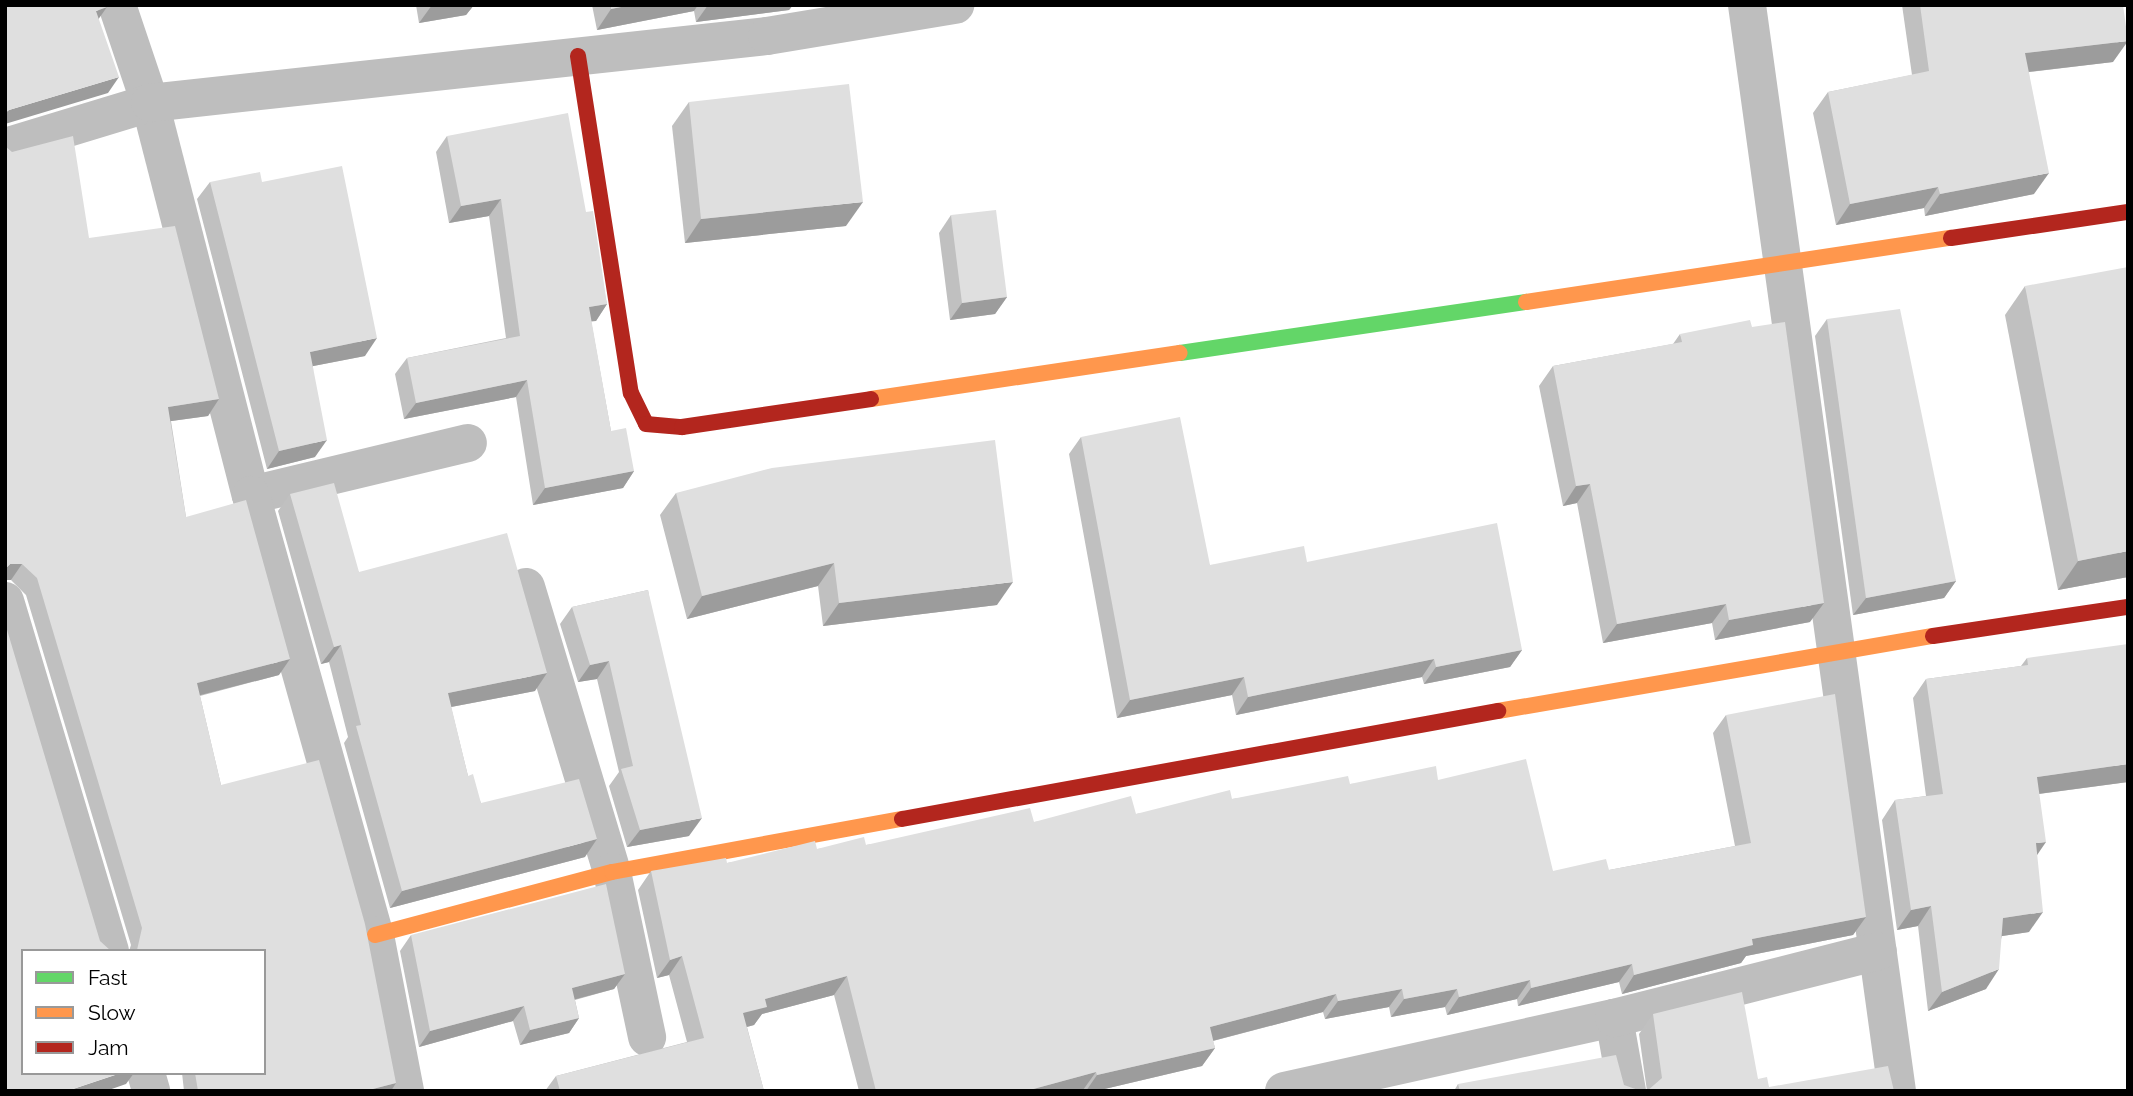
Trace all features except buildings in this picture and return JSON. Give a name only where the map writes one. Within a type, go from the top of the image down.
[{"type":"street","points":[[117,5],[150,103],[251,495],[375,935],[405,1091]]},
{"type":"street","points":[[5,146],[150,103],[767,36],[955,5]]},
{"type":"street","points":[[1747,5],[1897,1091]]},
{"type":"street","points":[[578,56],[631,393],[646,424],[682,427],[2128,212]]},
{"type":"street","points":[[251,495],[468,443]]},
{"type":"street","points":[[526,587],[612,872],[647,1037]]},
{"type":"street","points":[[5,601],[109,949]]},
{"type":"street","points":[[375,935],[612,872],[1836,650],[2128,607]]},
{"type":"street","points":[[1284,1091],[1614,1018],[1878,951]]},
{"type":"street","points":[[1614,1018],[1627,1091]]},
{"type":"traffic: fast","points":[[1180,353],[1526,302]]},
{"type":"traffic: slow","points":[[1526,302],[1951,238]]},
{"type":"traffic: slow","points":[[871,399],[1180,353]]},
{"type":"traffic: slow","points":[[1498,711],[1933,636]]},
{"type":"traffic: slow","points":[[375,935],[612,872],[902,819]]},
{"type":"traffic: jam","points":[[578,56],[631,393],[646,424],[682,427],[871,399]]},
{"type":"traffic: jam","points":[[1951,238],[2128,212]]},
{"type":"traffic: jam","points":[[1933,636],[2128,607]]},
{"type":"traffic: jam","points":[[902,819],[1498,711]]}]
